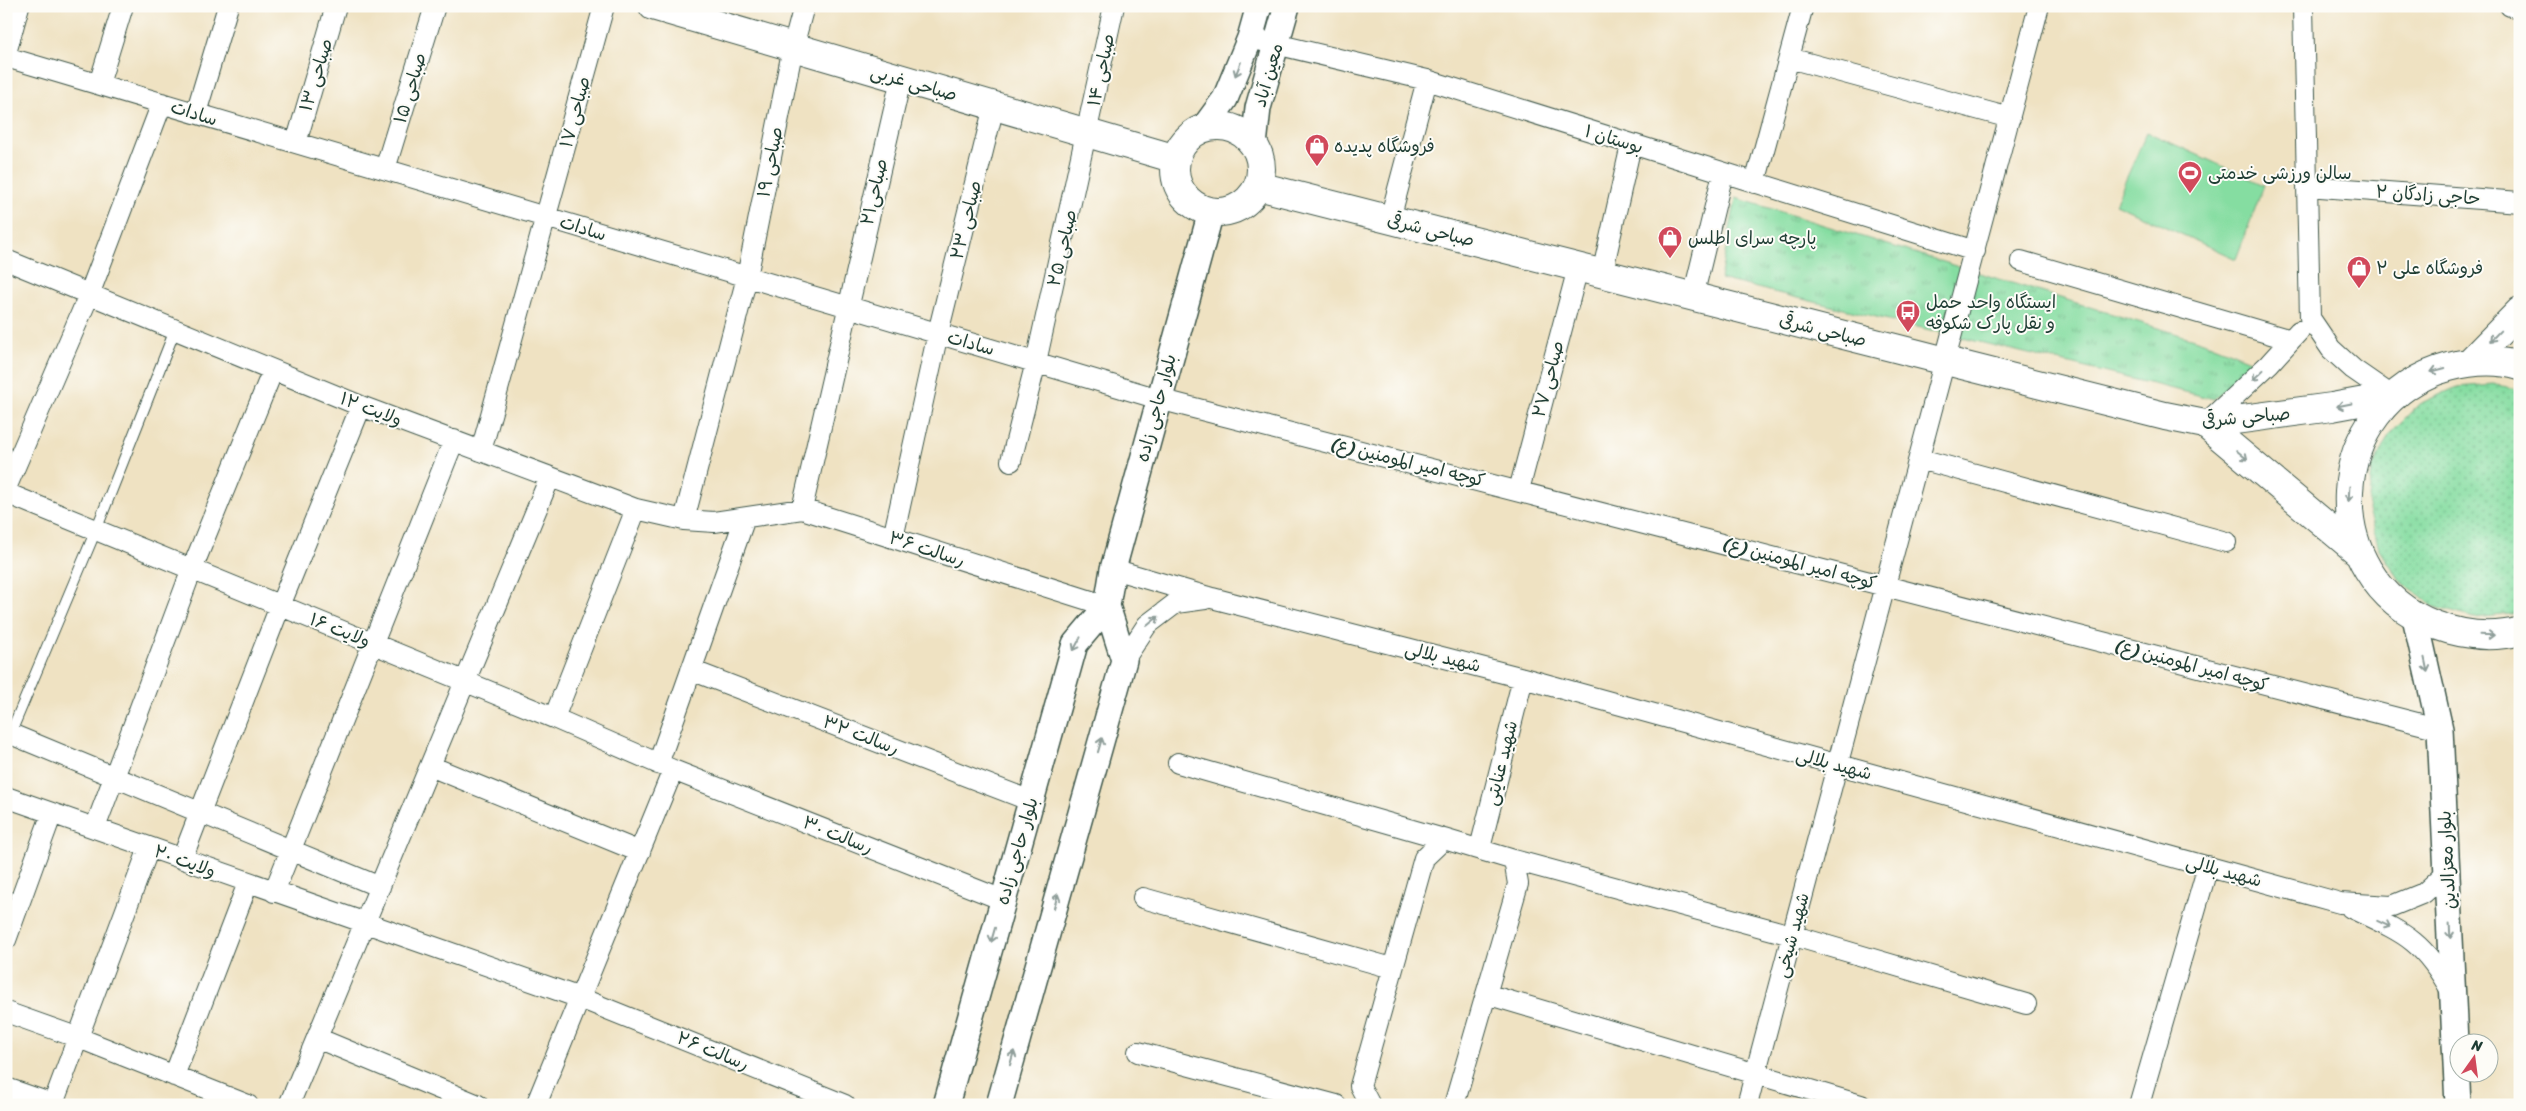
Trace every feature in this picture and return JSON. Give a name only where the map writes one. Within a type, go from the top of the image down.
[{"type":"main road","name":"صباحی غربی","points":[[665,8],[1176,159]]},
{"type":"main road","points":[[1217,126],[1232,129],[1244,135],[1254,145],[1261,165],[1258,186],[1250,199],[1239,207],[1225,212],[1211,212],[1198,207],[1186,198],[1179,187],[1175,173],[1176,159],[1182,146],[1191,136],[1203,129],[1217,126]]},
{"type":"main road","name":"صباحی شرقی","points":[[1258,186],[1946,361],[2165,416],[2205,424],[2332,408],[2392,396]]},
{"type":"main road","points":[[2470,362],[2520,311]]},
{"type":"main road","points":[[2520,366],[2507,362],[2470,362],[2429,373],[2392,396],[2366,429],[2350,469],[2348,511],[2358,552],[2381,589],[2415,617],[2458,634],[2504,636],[2520,630]]},
{"type":"main road","points":[[2205,424],[2358,552]]},
{"type":"street","points":[[6,53],[19,6]]},
{"type":"street","points":[[99,84],[123,6]]},
{"type":"street","points":[[196,114],[228,6]]},
{"type":"street","name":"صباحی ۱۳","points":[[296,143],[336,6]]},
{"type":"street","name":"صباحی ۱۵","points":[[385,169],[435,6]]},
{"type":"street","name":"صباحی ۱۷","points":[[481,451],[604,6]]},
{"type":"street","name":"صباحی ۱۹","points":[[684,520],[747,277],[793,47],[804,6]]},
{"type":"street","name":"صباحی ۱۴","points":[[1088,133],[1114,6]]},
{"type":"street","name":"معین آباد","points":[[1203,129],[1225,99],[1250,38],[1259,6]]},
{"type":"street","name":"معین آباد","points":[[1254,145],[1258,108],[1287,6]]},
{"type":"street","points":[[1756,182],[1803,6]]},
{"type":"street","name":"شهید شیخی","points":[[1747,1105],[2039,6]]},
{"type":"street","points":[[2303,6],[2310,318],[2330,349],[2353,369],[2392,396]]},
{"type":"street","points":[[2510,6],[2520,8]]},
{"type":"street","name":"بوستان ۱","points":[[1250,38],[1276,46],[1427,80],[1975,251]]},
{"type":"street","name":"سادات","points":[[6,57],[1159,399]]},
{"type":"street","points":[[1789,58],[2010,118]]},
{"type":"street","name":"صباحی۲۱","points":[[802,509],[847,306],[901,79]]},
{"type":"street","points":[[1390,220],[1427,80]]},
{"type":"street","points":[[6,488],[89,295],[162,103]]},
{"type":"street","name":"صباحی ۲۳","points":[[893,538],[938,333],[994,106]]},
{"type":"street","name":"صباحی ۲۵","points":[[1011,461],[1036,362],[1088,133]]},
{"type":"street","name":"صباحی ۲۷","points":[[1519,490],[1631,145]]},
{"type":"street","points":[[1693,297],[1723,173]]},
{"type":"street","name":"حاجی زادگان ۲","points":[[2307,186],[2520,202]]},
{"type":"street","name":"بلوار حاجی زاده","points":[[1124,660],[1107,606],[1113,569],[1211,212]]},
{"type":"street","name":"ولایت ۱۲","points":[[6,260],[361,406],[636,509],[684,520],[714,522],[745,518]]},
{"type":"street","points":[[2021,261],[2291,340]]},
{"type":"street","points":[[2205,424],[2269,364],[2310,318]]},
{"type":"street","points":[[95,828],[192,569],[274,370]]},
{"type":"street","name":"کوچه امیر المومنین (ع)","points":[[1159,399],[1519,490],[2440,730]]},
{"type":"street","points":[[182,859],[280,606],[361,406]]},
{"type":"street","points":[[274,892],[454,440]]},
{"type":"street","points":[[1920,459],[2226,542]]},
{"type":"street","points":[[289,1105],[550,477]]},
{"type":"street","name":"ولایت ۱۶","points":[[6,493],[466,681],[666,767]]},
{"type":"street","points":[[554,718],[636,509]]},
{"type":"street","name":"رسالت ۳۶","points":[[745,518],[802,509],[1107,606]]},
{"type":"street","points":[[536,1105],[640,852],[666,767],[691,670],[745,518]]},
{"type":"street","name":"شهید بلالی","points":[[1113,569],[1212,598],[1522,678],[2340,903],[2392,906],[2424,893],[2448,871]]},
{"type":"street","points":[[999,1105],[1124,660],[1147,625],[1176,603],[1212,598]]},
{"type":"street","name":"بلوار حاجی زاده","points":[[946,1105],[1075,644],[1107,606]]},
{"type":"street","name":"بلوار معزالدین","points":[[2415,617],[2440,730],[2458,1105]]},
{"type":"street","name":"رسالت ۳۲","points":[[691,670],[1031,801]]},
{"type":"street","name":"شهید عنایتی","points":[[1480,848],[1522,678]]},
{"type":"street","points":[[8,737],[114,777],[380,887]]},
{"type":"street","points":[[1178,762],[1480,848],[1514,860],[1791,935],[2026,1004]]},
{"type":"street","points":[[430,766],[640,852]]},
{"type":"street","name":"رسالت ۳۰","points":[[666,767],[1003,900]]},
{"type":"street","name":"ولایت ۲۰","points":[[6,797],[364,924]]},
{"type":"street","points":[[6,940],[52,813]]},
{"type":"street","points":[[1370,1105],[1360,1086],[1392,968],[1424,858],[1444,839]]},
{"type":"street","points":[[6,1088],[54,1104],[149,848]]},
{"type":"street","points":[[1454,1105],[1518,884],[1514,860]]},
{"type":"street","points":[[2139,1105],[2208,866]]},
{"type":"street","points":[[174,1076],[248,883]]},
{"type":"street","points":[[1143,898],[1392,968]]},
{"type":"street","points":[[2340,903],[2403,932],[2426,952],[2440,970],[2453,996]]},
{"type":"street","name":"رسالت ۲۶","points":[[364,924],[580,998],[845,1105]]},
{"type":"street","points":[[1486,994],[1861,1105]]},
{"type":"street","points":[[6,1012],[79,1038],[248,1105]]},
{"type":"street","points":[[317,1038],[478,1105]]},
{"type":"street","points":[[1138,1052],[1336,1105]]},
{"type":"lane","points":[[8,737],[96,530],[174,330]]},
{"type":"green space","name":"سالن ورزشی خدمتی","points":[[2147,132],[2264,185],[2236,259],[2115,204]]},
{"type":"green space","points":[[1736,198],[2213,345],[2255,362],[2214,399],[1720,279]]},
{"type":"green space","points":[[2493,384],[2520,390],[2520,613],[2474,618],[2435,607],[2402,583],[2379,549],[2368,510],[2372,469],[2390,433],[2419,404],[2457,387]]},
{"type":"place","name":"فروشگاه پدیده","points":[[1317,167]]},
{"type":"place","name":"سالن ورزشی خدمتی","points":[[2190,194]]},
{"type":"place","name":"پارچه سرای اطلس","points":[[1670,259]]},
{"type":"place","name":"فروشگاه علی ۲","points":[[2359,289]]},
{"type":"place","name":"ایستگاه واحد حمل و نقل پارک شکوفه","points":[[1908,333]]}]
